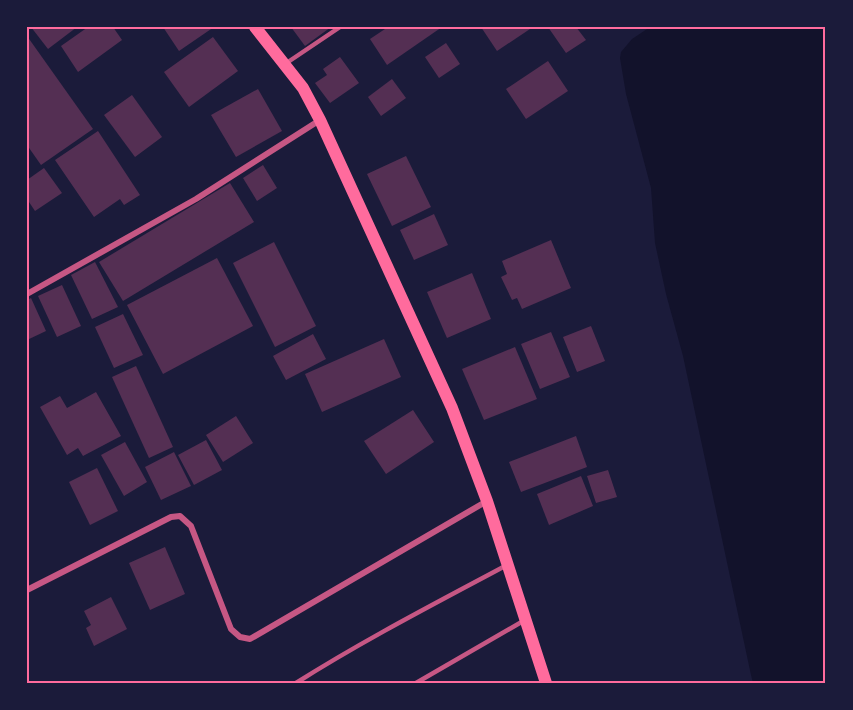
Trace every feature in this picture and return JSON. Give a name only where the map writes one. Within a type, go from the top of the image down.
[{"type":"main road","points":[[255,27],[303,88],[320,120],[452,408],[487,501],[546,683]]},
{"type":"street","points":[[27,294],[196,199],[320,120]]},
{"type":"street","points":[[27,590],[171,517],[180,516],[191,526],[231,629],[240,637],[250,639],[487,501]]},
{"type":"lane","points":[[285,64],[340,27]]},
{"type":"lane","points":[[296,683],[357,644],[406,621],[507,565]]},
{"type":"lane","points":[[416,683],[525,620]]},
{"type":"shaded area","points":[[650,27],[826,27],[826,683],[753,683],[683,356],[655,243],[651,188],[626,94],[620,58],[621,52],[632,39]]},
{"type":"building","points":[[31,27],[77,27],[48,49]]},
{"type":"building","points":[[88,27],[113,27],[122,40],[78,72],[61,46]]},
{"type":"building","points":[[163,27],[214,27],[179,51]]},
{"type":"building","points":[[291,27],[331,27],[305,46]]},
{"type":"building","points":[[388,27],[442,27],[387,65],[370,39]]},
{"type":"building","points":[[481,27],[533,27],[497,51]]},
{"type":"building","points":[[548,27],[576,27],[586,40],[566,53]]},
{"type":"building","points":[[27,36],[93,129],[41,165],[27,145]]},
{"type":"building","points":[[213,37],[238,71],[189,107],[164,72]]},
{"type":"building","points":[[446,43],[460,64],[439,78],[425,57]]},
{"type":"building","points":[[340,57],[359,83],[330,103],[315,83],[327,75],[323,69]]},
{"type":"building","points":[[548,61],[568,91],[526,119],[506,89]]},
{"type":"building","points":[[392,79],[406,98],[381,116],[368,97]]},
{"type":"building","points":[[258,89],[282,131],[236,157],[211,115]]},
{"type":"building","points":[[132,95],[162,137],[135,157],[104,115]]},
{"type":"building","points":[[98,131],[140,195],[124,205],[120,199],[94,217],[55,160]]},
{"type":"building","points":[[406,156],[431,207],[392,226],[367,174]]},
{"type":"building","points":[[263,165],[277,188],[257,201],[243,178]]},
{"type":"building","points":[[44,168],[62,193],[35,211],[27,199],[27,180]]},
{"type":"building","points":[[230,183],[254,222],[123,301],[99,262]]},
{"type":"building","points":[[434,214],[448,245],[414,260],[400,230]]},
{"type":"building","points":[[551,240],[571,288],[522,309],[517,298],[512,300],[501,277],[507,274],[502,261]]},
{"type":"building","points":[[274,242],[316,326],[275,347],[233,263]]},
{"type":"building","points":[[217,258],[253,326],[163,374],[127,305]]},
{"type":"building","points":[[95,262],[118,307],[92,319],[71,275]]},
{"type":"building","points":[[472,273],[491,319],[447,338],[427,292]]},
{"type":"building","points":[[62,285],[81,326],[57,337],[38,296]]},
{"type":"building","points":[[31,298],[46,331],[27,340],[27,300]]},
{"type":"building","points":[[123,314],[143,355],[114,368],[95,327]]},
{"type":"building","points":[[591,326],[605,361],[577,372],[563,337]]},
{"type":"building","points":[[551,332],[570,377],[540,389],[521,344]]},
{"type":"building","points":[[313,334],[326,359],[286,380],[273,356]]},
{"type":"building","points":[[384,339],[401,377],[322,412],[305,374]]},
{"type":"building","points":[[515,347],[537,399],[484,420],[462,369]]},
{"type":"building","points":[[136,366],[173,447],[149,458],[112,377]]},
{"type":"building","points":[[96,392],[121,436],[83,456],[78,448],[67,455],[40,407],[60,396],[67,408]]},
{"type":"building","points":[[413,410],[434,442],[386,474],[364,441]]},
{"type":"building","points":[[236,416],[253,443],[223,462],[206,435]]},
{"type":"building","points":[[576,436],[587,467],[521,492],[509,462]]},
{"type":"building","points":[[206,440],[222,470],[194,485],[178,455]]},
{"type":"building","points":[[125,442],[147,482],[124,496],[101,455]]},
{"type":"building","points":[[174,452],[191,486],[161,500],[145,467]]},
{"type":"building","points":[[97,468],[118,511],[90,525],[69,482]]},
{"type":"building","points":[[608,470],[617,497],[596,503],[587,476]]},
{"type":"building","points":[[581,476],[593,506],[549,525],[537,494]]},
{"type":"building","points":[[165,547],[185,594],[150,610],[129,563]]},
{"type":"building","points":[[111,597],[127,629],[94,646],[86,628],[91,625],[84,611]]}]
